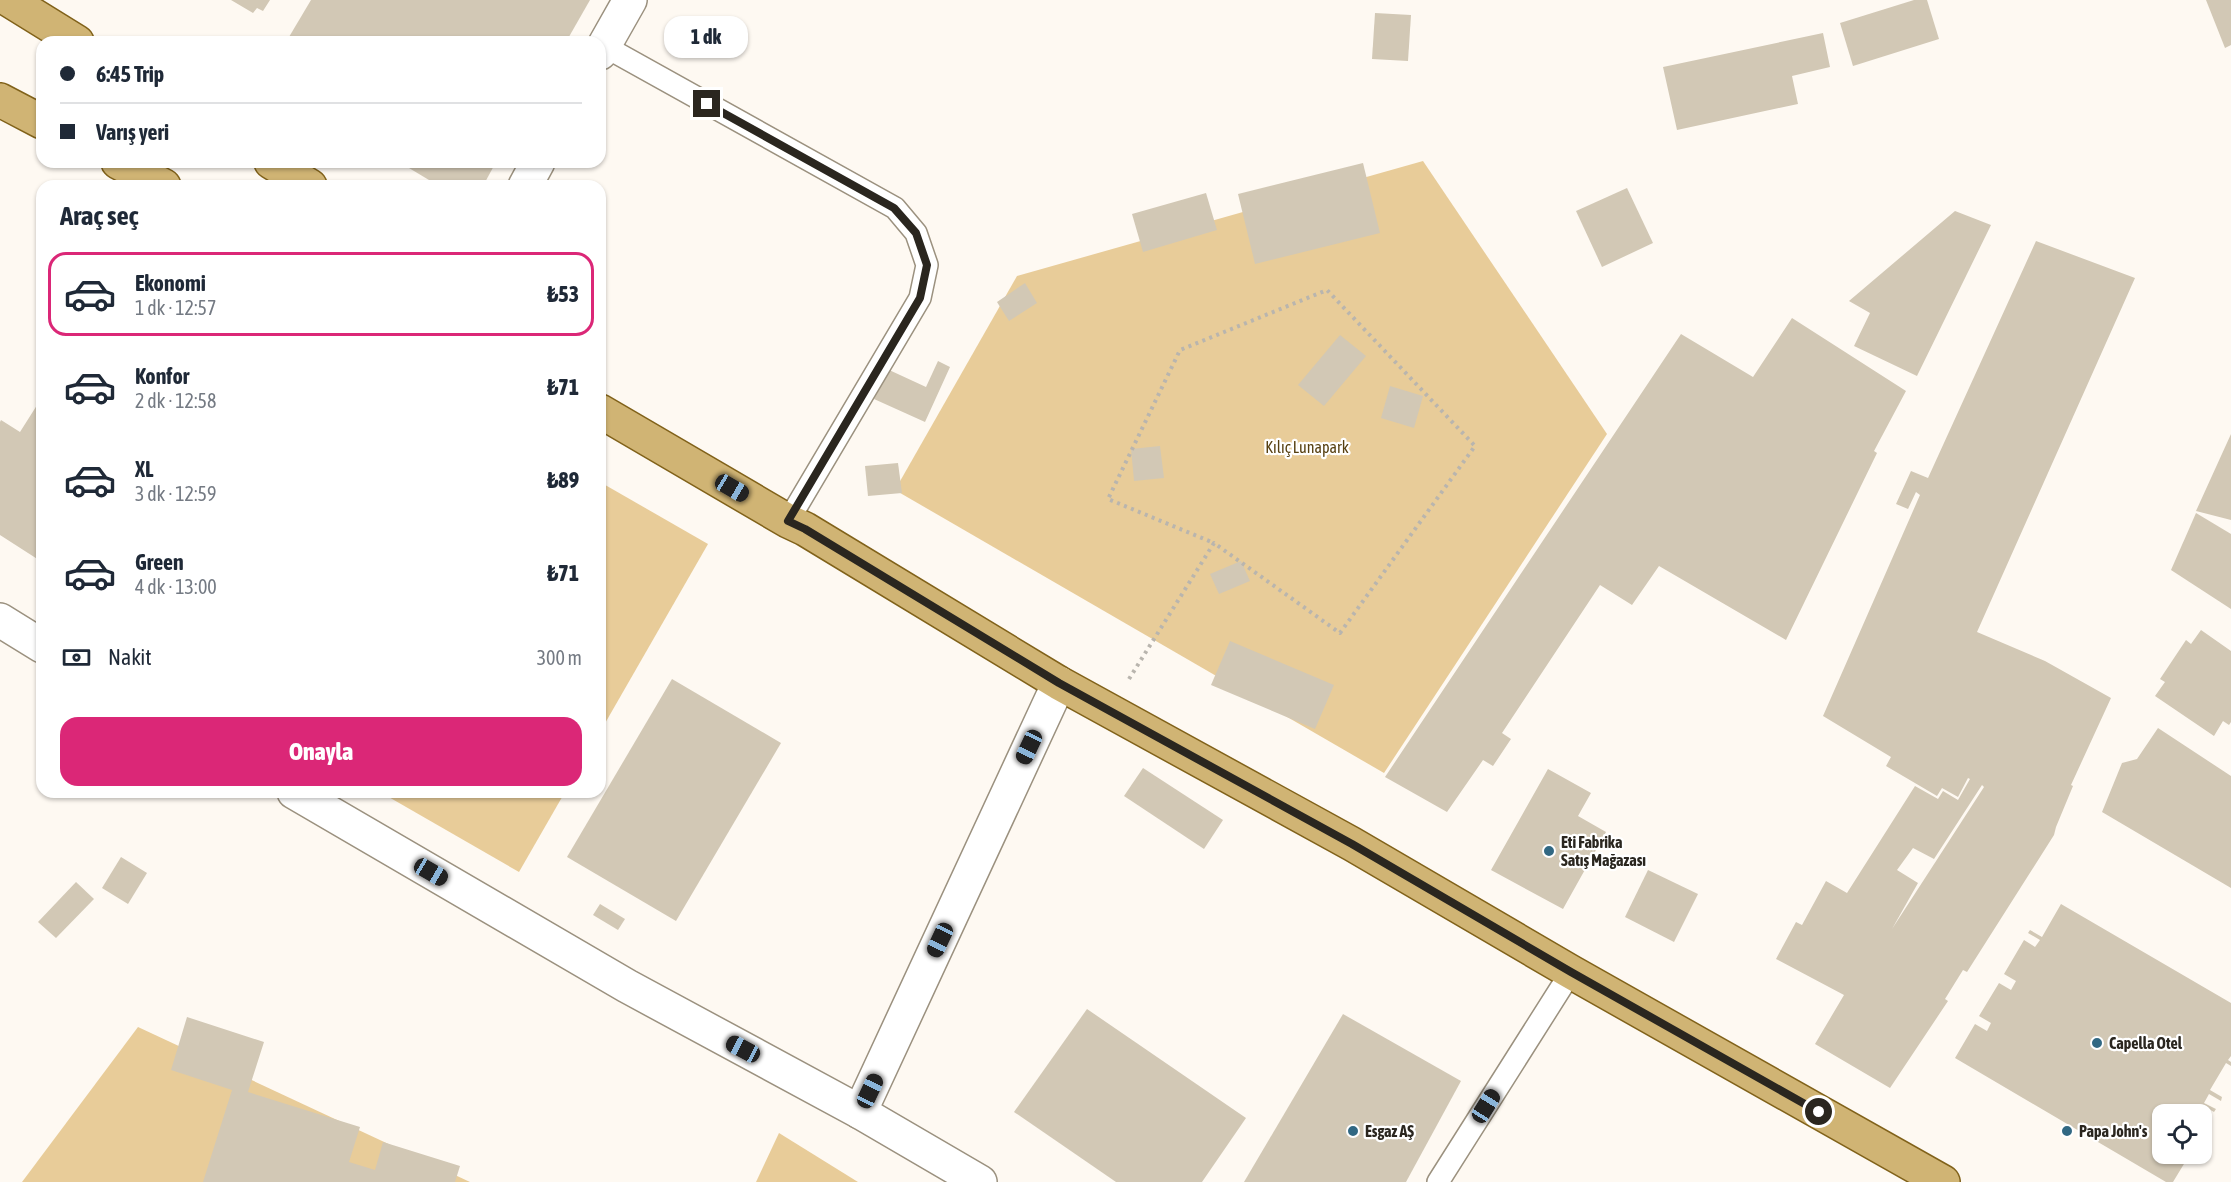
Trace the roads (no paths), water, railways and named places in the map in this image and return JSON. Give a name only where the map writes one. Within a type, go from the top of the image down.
[{"type":"main road","points":[[9,0],[67,36]]},
{"type":"main road","points":[[0,100],[36,119]]},
{"type":"main road","points":[[130,168],[152,180]]},
{"type":"main road","points":[[281,168],[300,180]]},
{"type":"main road","points":[[606,415],[805,529],[1059,683],[1352,844],[1571,972],[1943,1182]]},
{"type":"street","points":[[606,43],[630,0]]},
{"type":"street","points":[[0,620],[36,642]]},
{"type":"street","points":[[860,1112],[1059,683]]},
{"type":"street","points":[[304,798],[627,986],[860,1112],[961,1177]]},
{"type":"lane","points":[[606,52],[894,208],[916,233],[927,265],[920,298],[788,521]]},
{"type":"lane","points":[[1438,1182],[1571,972]]},
{"type":"place","name":"Eti Fabrika Satış Mağazası","points":[[1549,851]]},
{"type":"place","name":"Capella Otel","points":[[2097,1043]]},
{"type":"place","name":"Esgaz AŞ","points":[[1353,1131]]},
{"type":"place","name":"Papa John's","points":[[2067,1131]]},
{"type":"park label","name":"Kılıç Lunapark","points":[[1307,447]]}]
